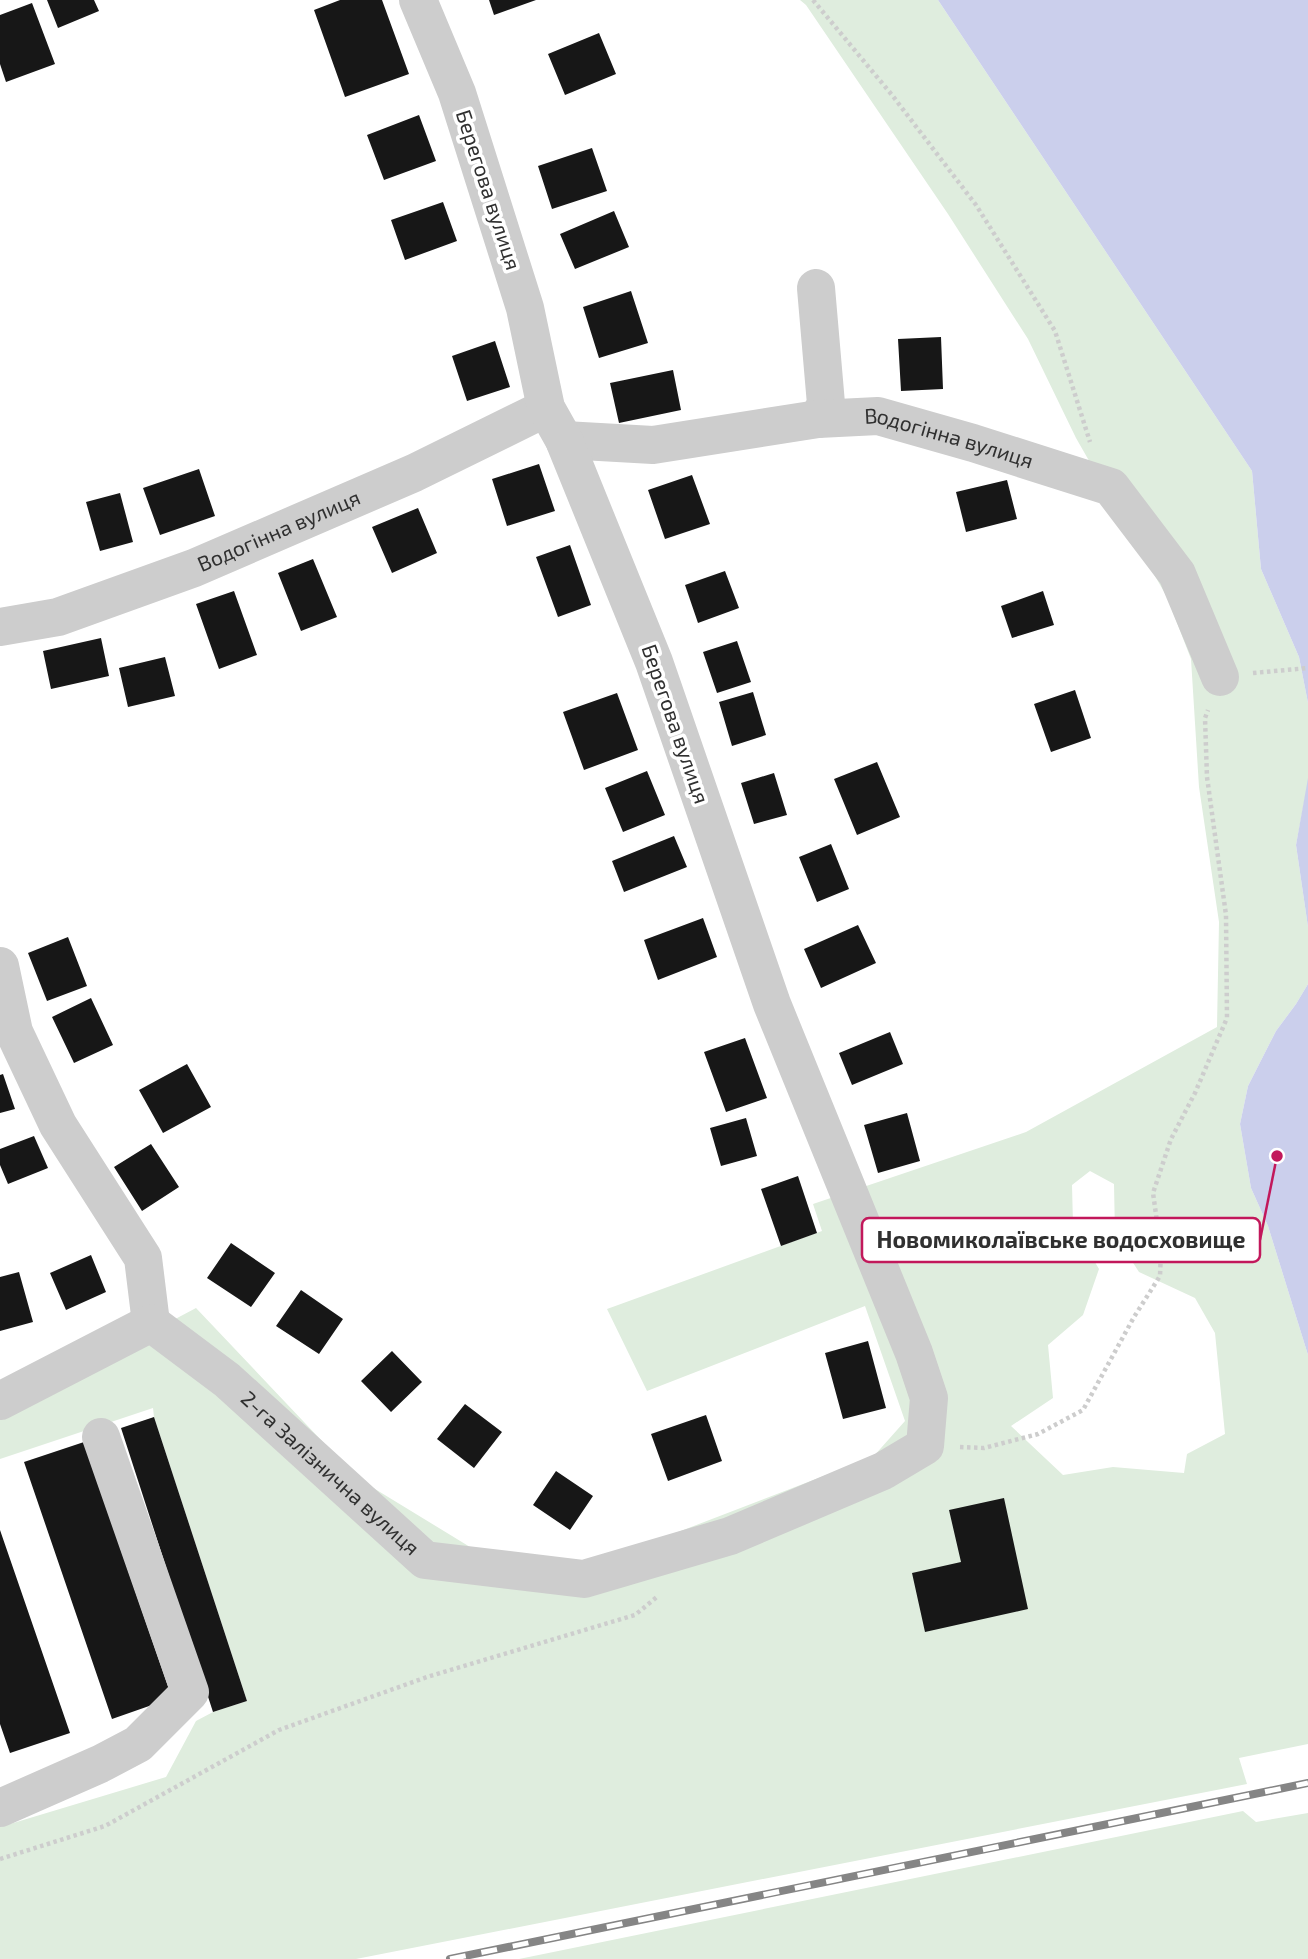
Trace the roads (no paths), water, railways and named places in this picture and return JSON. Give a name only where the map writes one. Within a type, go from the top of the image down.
[{"type":"street","name":"Берегова вулиця","points":[[418,0],[457,93],[525,308],[555,424],[654,662],[772,1004],[914,1353],[929,1398],[925,1446]]},
{"type":"street","points":[[816,288],[826,404],[818,419]]},
{"type":"street","name":"Водогінна вулиця","points":[[0,627],[58,617],[194,568],[414,472],[555,424],[653,445],[818,419],[878,416],[1111,487],[1177,574],[1238,675]]},
{"type":"street","points":[[0,967],[7,1034],[58,1125],[143,1258],[151,1323],[0,1401]]},
{"type":"street","name":"2-га Залізнична вулиця","points":[[151,1323],[227,1380],[425,1560],[584,1579],[730,1536],[883,1471],[925,1446]]},
{"type":"street","points":[[0,1808],[100,1764],[138,1744],[190,1692],[102,1437]]},
{"type":"water","points":[[938,0],[1308,0],[1308,703],[1299,657],[1261,569],[1252,471]]},
{"type":"water","points":[[1308,778],[1308,927],[1296,845]]},
{"type":"water","points":[[1308,984],[1308,1355],[1268,1226],[1251,1188],[1240,1124],[1248,1086],[1276,1031]]},
{"type":"railway","points":[[450,1959],[1308,1783]]},
{"type":"place","name":"Новомиколаївське водосховище","points":[[1277,1156]]}]
